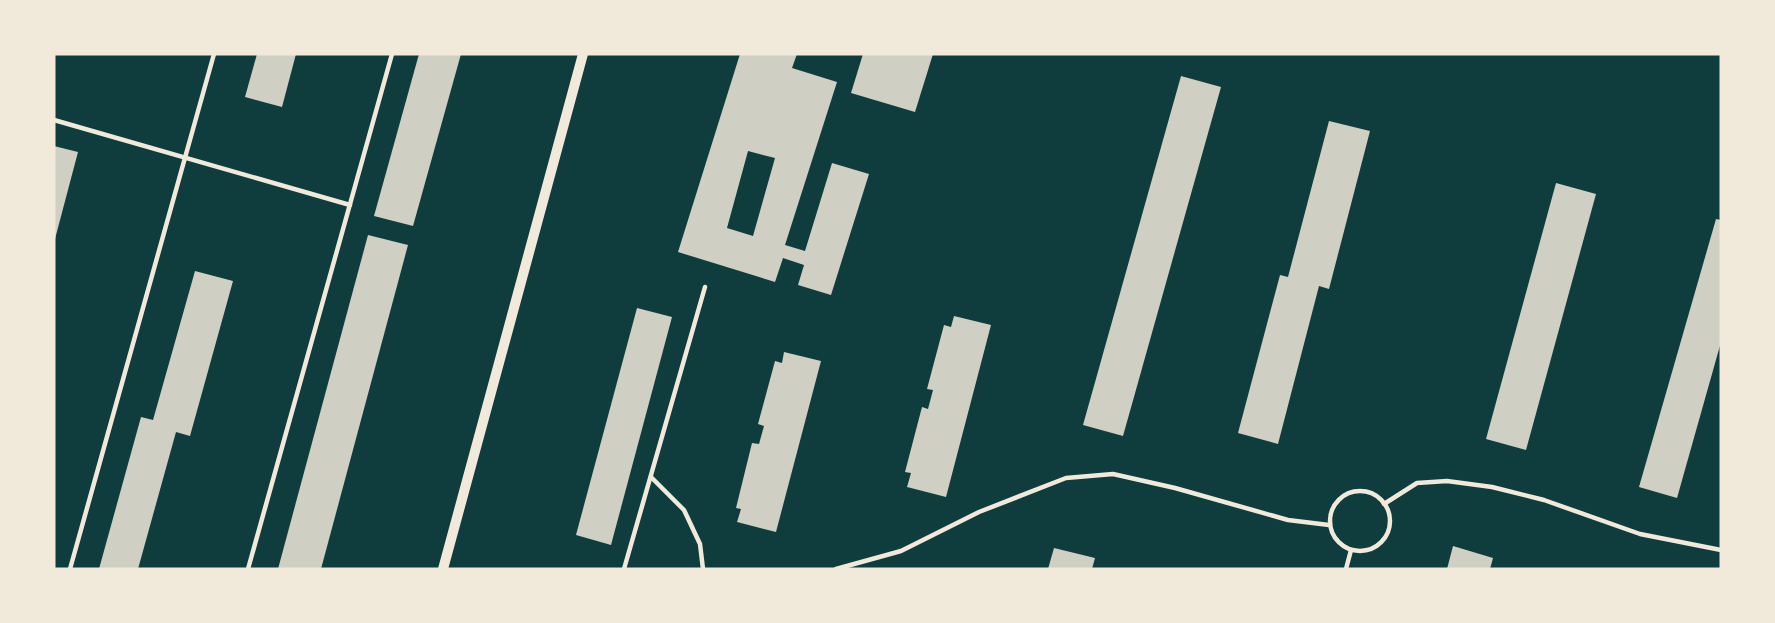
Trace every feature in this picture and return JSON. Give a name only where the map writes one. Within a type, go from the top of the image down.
[{"type":"street","points":[[443,569],[583,54]]},
{"type":"lane","points":[[70,569],[214,54]]},
{"type":"lane","points":[[248,569],[392,54]]},
{"type":"lane","points":[[54,120],[350,205]]},
{"type":"lane","points":[[624,569],[705,287]]},
{"type":"lane","points":[[836,569],[901,551],[980,512],[1066,478],[1113,474],[1175,488],[1288,520],[1329,525]]},
{"type":"lane","points":[[651,477],[684,510],[700,544],[703,569]]},
{"type":"lane","points":[[1384,504],[1417,483],[1448,481],[1492,487],[1544,500],[1640,534],[1721,550]]},
{"type":"lane","points":[[1356,491],[1368,492],[1379,497],[1384,504],[1390,517],[1389,529],[1384,540],[1374,548],[1363,551],[1351,550],[1340,545],[1333,536],[1329,525],[1330,513],[1336,502],[1345,494],[1356,491]]},
{"type":"lane","points":[[1346,569],[1351,550]]},
{"type":"building","points":[[257,54],[296,54],[282,107],[245,97]]},
{"type":"building","points":[[419,54],[461,54],[413,226],[374,216]]},
{"type":"building","points":[[740,54],[797,54],[792,68],[837,82],[785,245],[805,251],[832,163],[869,174],[831,295],[798,285],[804,265],[783,258],[775,282],[678,252]],"holes":[[[748,151],[775,158],[753,236],[727,228]]]},
{"type":"building","points":[[863,54],[933,54],[915,112],[851,93]]},
{"type":"building","points":[[1181,76],[1221,87],[1123,436],[1083,425]]},
{"type":"building","points":[[1329,121],[1370,131],[1329,289],[1319,286],[1278,444],[1238,433],[1280,275],[1288,277]]},
{"type":"building","points":[[54,146],[78,152],[55,239],[54,239]]},
{"type":"building","points":[[1556,183],[1596,194],[1526,450],[1486,439]]},
{"type":"building","points":[[1716,219],[1721,220],[1721,342],[1677,498],[1639,487]]},
{"type":"building","points":[[368,235],[408,245],[321,569],[278,569]]},
{"type":"building","points":[[195,271],[233,281],[190,436],[176,432],[138,569],[99,569],[141,417],[153,420]]},
{"type":"building","points":[[637,308],[672,317],[611,545],[576,535]]},
{"type":"building","points":[[954,316],[991,325],[946,497],[907,487],[911,473],[905,472],[922,407],[928,409],[933,390],[927,389],[944,325],[951,327]]},
{"type":"building","points":[[784,352],[821,361],[776,532],[737,522],[741,509],[736,508],[752,443],[759,444],[764,426],[758,424],[775,361],[782,363]]},
{"type":"building","points":[[1453,546],[1493,558],[1490,569],[1447,569]]},
{"type":"building","points":[[1054,548],[1095,558],[1092,569],[1048,569]]}]
